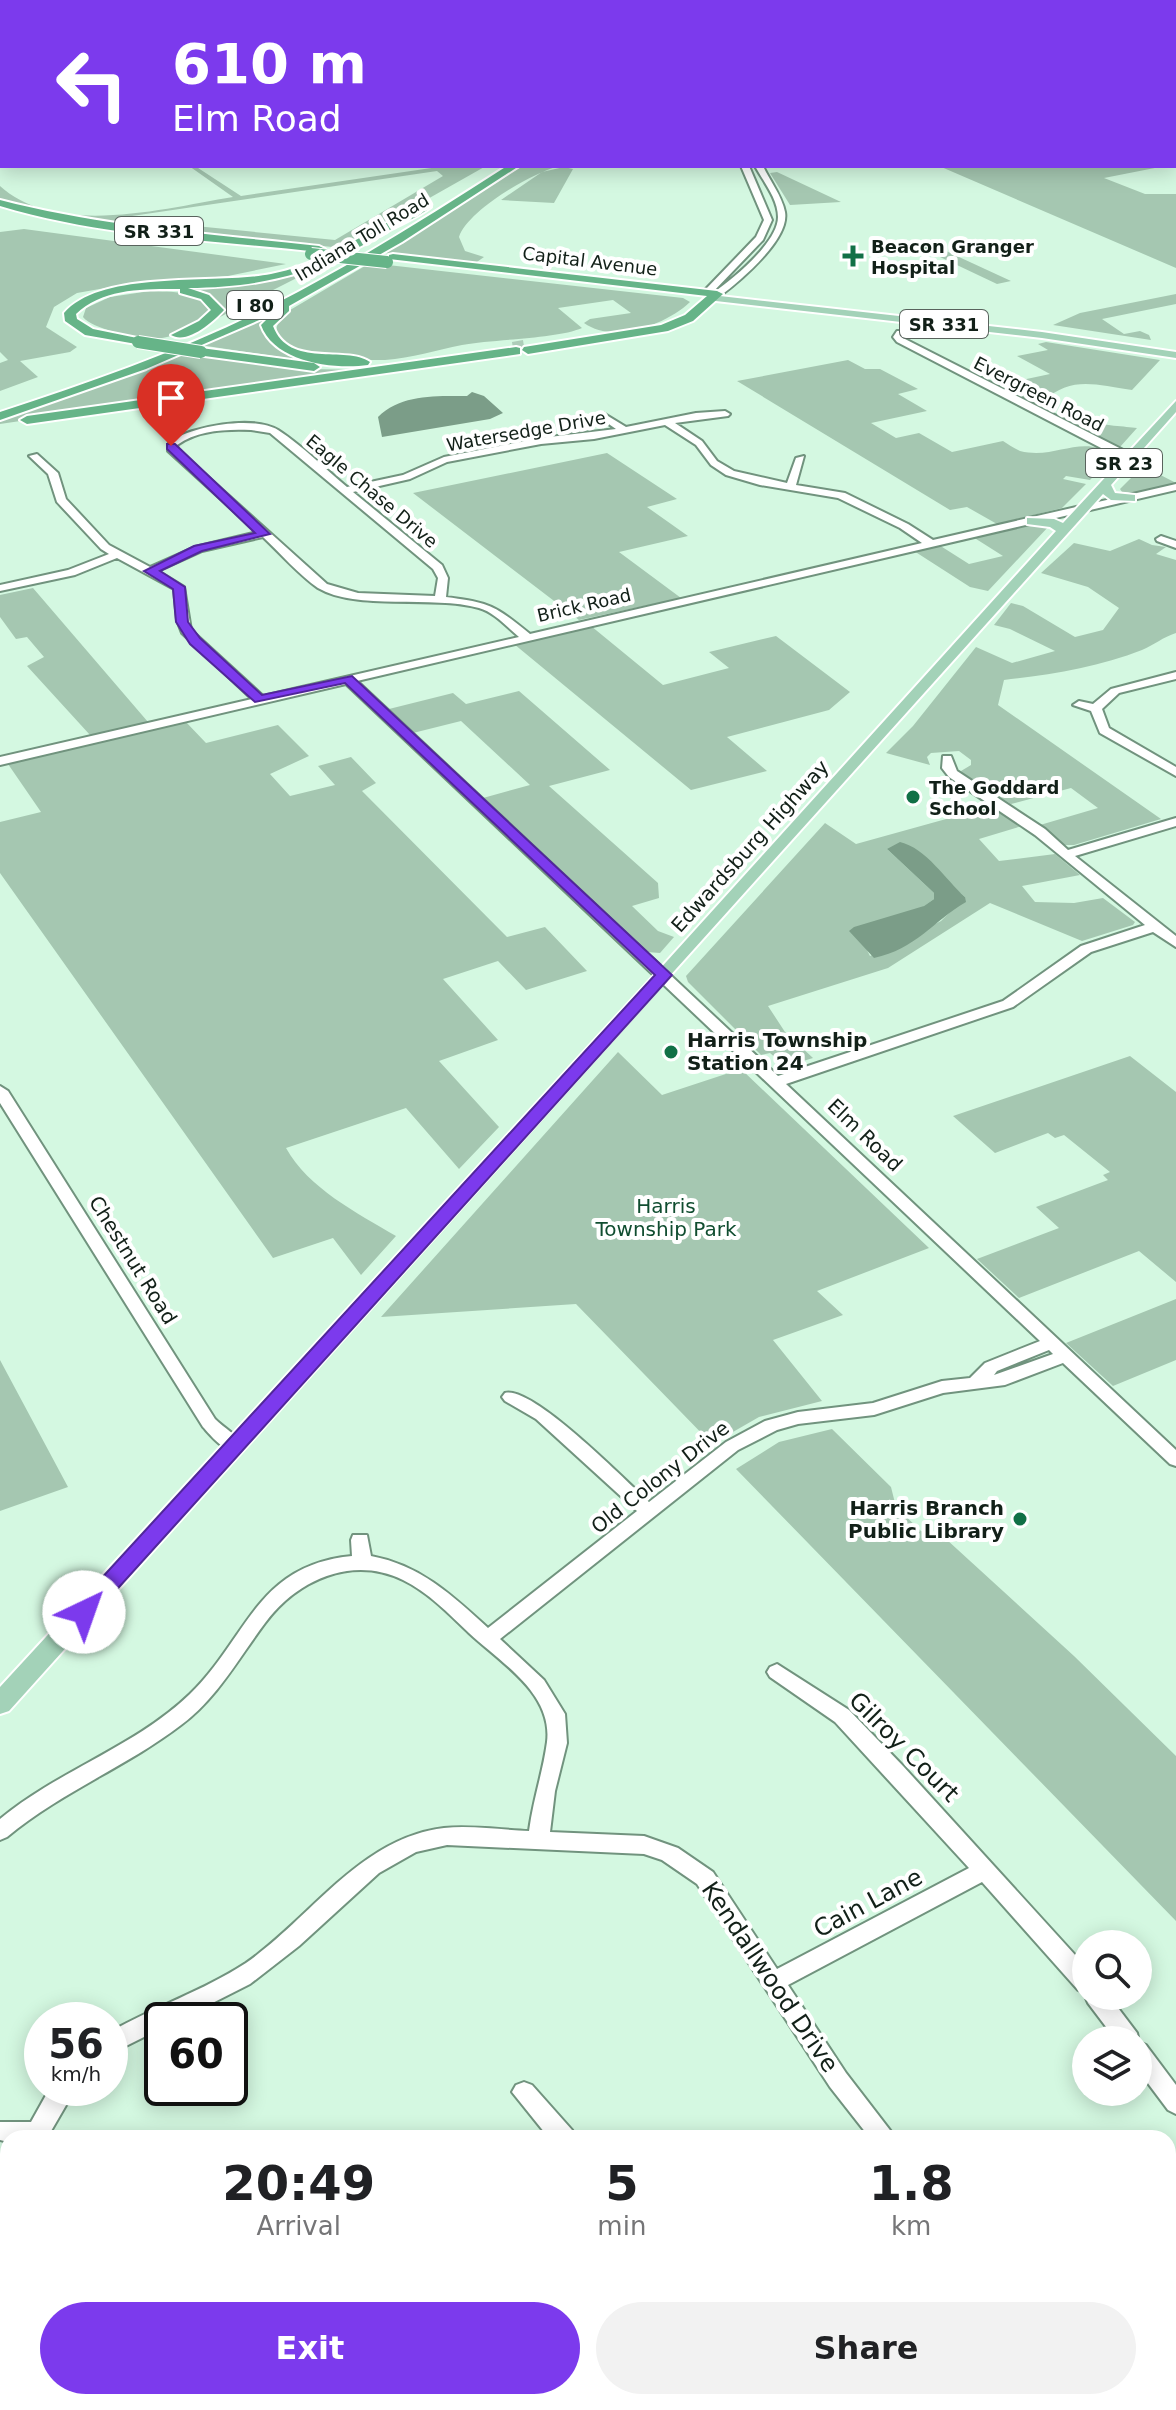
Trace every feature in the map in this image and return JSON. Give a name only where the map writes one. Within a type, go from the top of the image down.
[{"type":"highway","name":"Indiana Toll Road","points":[[0,405],[205,328],[297,284],[489,168]]},
{"type":"highway","name":"Indiana Toll Road","points":[[0,416],[194,345],[279,306],[345,271],[511,168]]},
{"type":"highway","name":"Capital Avenue","points":[[0,203],[44,216],[87,223],[315,252]]},
{"type":"highway","points":[[420,362],[326,368],[81,329],[71,321],[70,313],[86,299],[120,290],[233,283],[295,271],[327,259],[426,207]]},
{"type":"highway","name":"Capital Avenue","points":[[0,210],[88,229],[710,296]]},
{"type":"highway","points":[[345,271],[272,317],[267,325],[273,340],[297,353],[333,361],[420,362]]},
{"type":"highway","points":[[112,365],[203,324],[218,310],[205,297],[155,289],[102,296],[81,307],[76,314],[77,320],[90,329],[141,340]]},
{"type":"highway","points":[[697,311],[710,296]]},
{"type":"highway","points":[[520,349],[658,326],[682,317],[710,296]]},
{"type":"highway","points":[[0,425],[99,407],[656,330],[684,321],[710,304],[735,300]]},
{"type":"main road","name":"Capital Avenue","points":[[710,296],[1160,351]]},
{"type":"main road","name":"Capital Avenue","points":[[710,296],[1045,331],[1160,351]]},
{"type":"main road","points":[[1160,351],[1176,354]]},
{"type":"main road","name":"Edwardsburg Highway","points":[[0,1704],[664,975],[1170,412]]},
{"type":"main road","points":[[1104,485],[1111,496],[1131,498]]},
{"type":"main road","points":[[1032,521],[1054,523],[1064,531]]},
{"type":"street","points":[[710,296],[760,238],[768,220],[746,168]]},
{"type":"street","points":[[710,296],[760,253],[781,228],[782,216],[760,168]]},
{"type":"street","name":"Evergreen Road","points":[[900,333],[897,337],[900,340],[1093,441],[1130,456]]},
{"type":"street","name":"Watersedge Drive","points":[[346,490],[406,477],[444,460],[541,441],[725,414]]},
{"type":"street","points":[[603,416],[624,430]]},
{"type":"street","points":[[667,422],[699,443],[714,463],[730,473],[760,482],[841,495],[883,517],[894,529],[926,545]]},
{"type":"street","name":"Eagle Chase Drive","points":[[264,534],[173,451],[170,439],[263,425],[438,567],[443,578],[440,599]]},
{"type":"street","points":[[34,456],[53,473],[61,500],[115,555],[179,587],[182,595],[180,616],[186,631],[259,699]]},
{"type":"street","points":[[791,486],[801,458]]},
{"type":"street","name":"Brick Road","points":[[0,761],[1176,487]]},
{"type":"street","points":[[150,571],[199,549],[264,534],[319,583],[336,592],[365,597],[471,603],[520,639]]},
{"type":"street","points":[[1161,539],[1176,545]]},
{"type":"street","points":[[0,588],[71,573],[115,555]]},
{"type":"street","points":[[1096,708],[1115,691],[1176,675]]},
{"type":"street","name":"Elm Road","points":[[348,679],[1176,1460]]},
{"type":"street","points":[[1079,705],[1096,708]]},
{"type":"street","points":[[1096,708],[1104,730],[1176,772]]},
{"type":"street","points":[[947,759],[948,768],[953,774],[1040,832],[1176,943]]},
{"type":"street","points":[[1067,854],[1176,822]]},
{"type":"street","points":[[776,1082],[996,1009],[1042,983],[1086,949],[1154,927]]},
{"type":"street","name":"Chestnut Road","points":[[1,1095],[209,1423],[235,1445]]},
{"type":"street","name":"Old Colony Drive","points":[[977,1381],[991,1367],[1052,1343]]},
{"type":"street","name":"Old Colony Drive","points":[[487,1639],[732,1446],[771,1425],[823,1413],[874,1409],[942,1387],[1005,1379],[1065,1356]]},
{"type":"street","points":[[511,1397],[542,1415],[650,1513]]},
{"type":"street","points":[[360,1540],[362,1563]]},
{"type":"street","points":[[0,1831],[33,1805],[126,1753],[168,1725],[199,1698],[268,1605],[287,1586],[309,1574],[362,1563],[389,1566],[413,1574],[431,1586],[527,1675],[546,1698],[555,1715],[558,1735],[544,1794],[539,1839]]},
{"type":"street","name":"Gilroy Court","points":[[777,1672],[842,1716],[1072,1967]]},
{"type":"street","name":"Kendallwood Drive","points":[[128,2034],[192,2005],[243,1976],[285,1946],[367,1870],[393,1852],[420,1841],[447,1836],[644,1845],[688,1864],[705,1878],[723,1900],[838,2080],[878,2130]]},
{"type":"street","name":"Cain Lane","points":[[775,1981],[985,1870]]},
{"type":"street","points":[[1152,2071],[1176,2103]]},
{"type":"street","points":[[524,2092],[557,2130]]},
{"type":"street","points":[[40,2130],[54,2106]]},
{"type":"green space","points":[[192,168],[198,168],[241,196],[431,168],[482,168],[341,248],[73,219],[0,199],[0,186],[24,202],[51,211],[81,215],[144,212],[233,197]],"holes":[[[437,171],[443,176],[335,240],[135,220],[132,216]]]},
{"type":"green space","points":[[519,168],[553,168],[502,194],[465,226],[459,237],[465,251],[484,257],[474,264],[386,253]]},
{"type":"green space","points":[[944,168],[1155,168],[1104,178],[1145,194],[1176,194],[1176,268]]},
{"type":"green space","points":[[573,169],[554,203],[501,200],[542,172]]},
{"type":"green space","points":[[777,172],[841,202],[790,205],[770,173]]},
{"type":"green space","points":[[24,229],[286,264],[228,276],[128,284],[77,293],[54,307],[46,327],[77,347],[70,352],[20,361],[38,377],[0,391],[0,363],[8,360],[0,352],[0,232]]},
{"type":"green space","points":[[933,245],[1011,281],[997,284],[921,248]]},
{"type":"green space","points":[[334,259],[216,319],[220,308],[212,299],[176,289],[257,280]]},
{"type":"green space","points":[[370,263],[683,298],[690,302],[654,324],[624,332],[609,332],[584,323],[590,319],[631,313],[613,300],[558,308],[582,328],[557,334],[462,345],[385,360],[311,353],[280,339],[277,327],[285,313]]},
{"type":"green space","points":[[150,291],[193,295],[211,310],[190,328],[168,337],[154,338],[108,330],[83,317],[86,308],[110,297]]},
{"type":"green space","points":[[1176,294],[1176,304],[1102,319],[1124,334],[1140,331],[1149,335],[1151,340],[1053,325],[1080,313]]},
{"type":"green space","points":[[274,312],[264,328],[269,339],[320,363],[200,345]]},
{"type":"green space","points":[[1046,342],[1160,360],[1132,390],[1095,384],[1074,385],[1042,402],[1048,409],[1071,419],[1137,428],[1120,447],[993,386],[1050,374],[1017,356],[1048,350],[1038,344]]},
{"type":"green space","points":[[186,352],[304,369],[367,370],[0,424],[0,420]]},
{"type":"green space","points":[[848,360],[865,369],[880,369],[918,389],[898,394],[927,411],[871,423],[896,438],[919,433],[952,452],[1003,441],[1020,451],[1033,453],[1089,446],[1114,454],[1090,480],[1066,476],[1063,479],[1086,484],[1062,508],[997,524],[967,507],[950,510],[737,381]]},
{"type":"green space","points":[[607,453],[677,499],[647,507],[688,536],[619,552],[681,598],[579,620],[413,493]]},
{"type":"green space","points":[[1143,466],[1176,484],[1133,493],[1122,492],[1120,489]]},
{"type":"green space","points":[[1036,523],[1049,526],[988,591],[970,587],[914,551],[939,545],[969,564],[1003,556],[973,537]]},
{"type":"green space","points":[[1139,539],[1166,547],[1156,554],[1176,560],[1176,633],[1142,650],[1091,666],[1004,680],[998,705],[1161,819],[1074,845],[1064,845],[1040,825],[1098,808],[1071,788],[1011,804],[962,774],[961,771],[971,765],[971,760],[959,751],[931,753],[927,757],[930,765],[886,753],[913,726],[976,647],[1012,663],[1055,651],[1010,629],[994,625],[1011,603],[1023,606],[1075,637],[1103,630],[1119,608],[1088,587],[1041,573],[1074,543],[1110,551]]},
{"type":"green space","points":[[33,588],[148,722],[90,735],[27,666],[44,657],[27,637],[16,639],[0,617],[0,595]]},
{"type":"green space","points":[[591,626],[663,685],[729,668],[709,652],[776,636],[850,692],[829,710],[727,737],[767,771],[691,790],[514,644]]},
{"type":"green space","points":[[519,691],[610,770],[549,786],[658,883],[659,898],[632,906],[658,931],[674,937],[660,953],[647,952],[483,798],[530,785],[461,721],[413,733],[389,709],[453,693],[466,704]]},
{"type":"green space","points":[[185,721],[206,743],[278,725],[309,756],[270,774],[290,796],[335,785],[318,766],[351,757],[376,783],[362,791],[507,937],[545,927],[587,971],[526,990],[498,961],[443,979],[498,1040],[439,1061],[499,1127],[459,1169],[406,1108],[286,1148],[295,1162],[320,1187],[396,1236],[361,1275],[333,1238],[273,1258],[0,873],[0,822],[41,812],[8,764]]},
{"type":"green space","points":[[993,806],[1022,826],[979,839],[999,861],[1055,854],[1080,875],[1022,886],[1035,902],[1074,903],[1103,898],[1135,922],[1082,941],[990,903],[888,968],[768,1006],[785,1032],[813,1058],[790,1063],[780,1061],[770,1053],[761,1055],[688,982],[686,976],[825,823],[856,844]],"holes":[[[887,849],[935,866],[945,880],[965,897],[941,921],[870,956],[866,948],[934,899],[934,893]]]},
{"type":"green space","name":"Harris Township Park","points":[[618,1052],[662,1095],[741,1069],[929,1248],[817,1291],[843,1315],[773,1340],[822,1401],[759,1417],[712,1444],[576,1304],[381,1317]]},
{"type":"green space","points":[[1130,1056],[1176,1092],[1176,1282],[1139,1251],[1019,1298],[977,1259],[1059,1228],[1036,1207],[1108,1180],[1103,1175],[1110,1172],[1064,1135],[1055,1138],[1048,1133],[995,1153],[953,1116]]},
{"type":"green space","points":[[1176,1299],[1176,1360],[1113,1386],[1066,1343]]},
{"type":"green space","points":[[0,1360],[68,1487],[0,1511]]},
{"type":"green space","points":[[832,1429],[891,1487],[896,1507],[921,1531],[946,1539],[1074,1656],[1176,1756],[1176,1921],[736,1469],[779,1442]]},
{"type":"shaded area","points":[[472,392],[484,396],[503,413],[490,419],[382,437],[378,417],[397,404],[420,398],[467,396]]},
{"type":"shaded area","points":[[900,842],[927,858],[965,897],[966,902],[913,942],[874,958],[849,931],[924,906],[934,899],[934,893],[887,849]]},
{"type":"tunnel","points":[[513,348],[524,346]]},
{"type":"place","name":"Beacon Granger Hospital","points":[[853,256]]},
{"type":"place","name":"The Goddard School","points":[[913,797]]},
{"type":"place","name":"Harris Township Station 24","points":[[671,1052]]},
{"type":"place","name":"Harris Branch Public Library","points":[[1020,1519]]},
{"type":"route","points":[[84,1612],[664,975],[348,679],[259,699],[195,641],[186,631],[180,616],[182,595],[179,587],[150,571],[199,549],[264,534],[171,446]]}]
